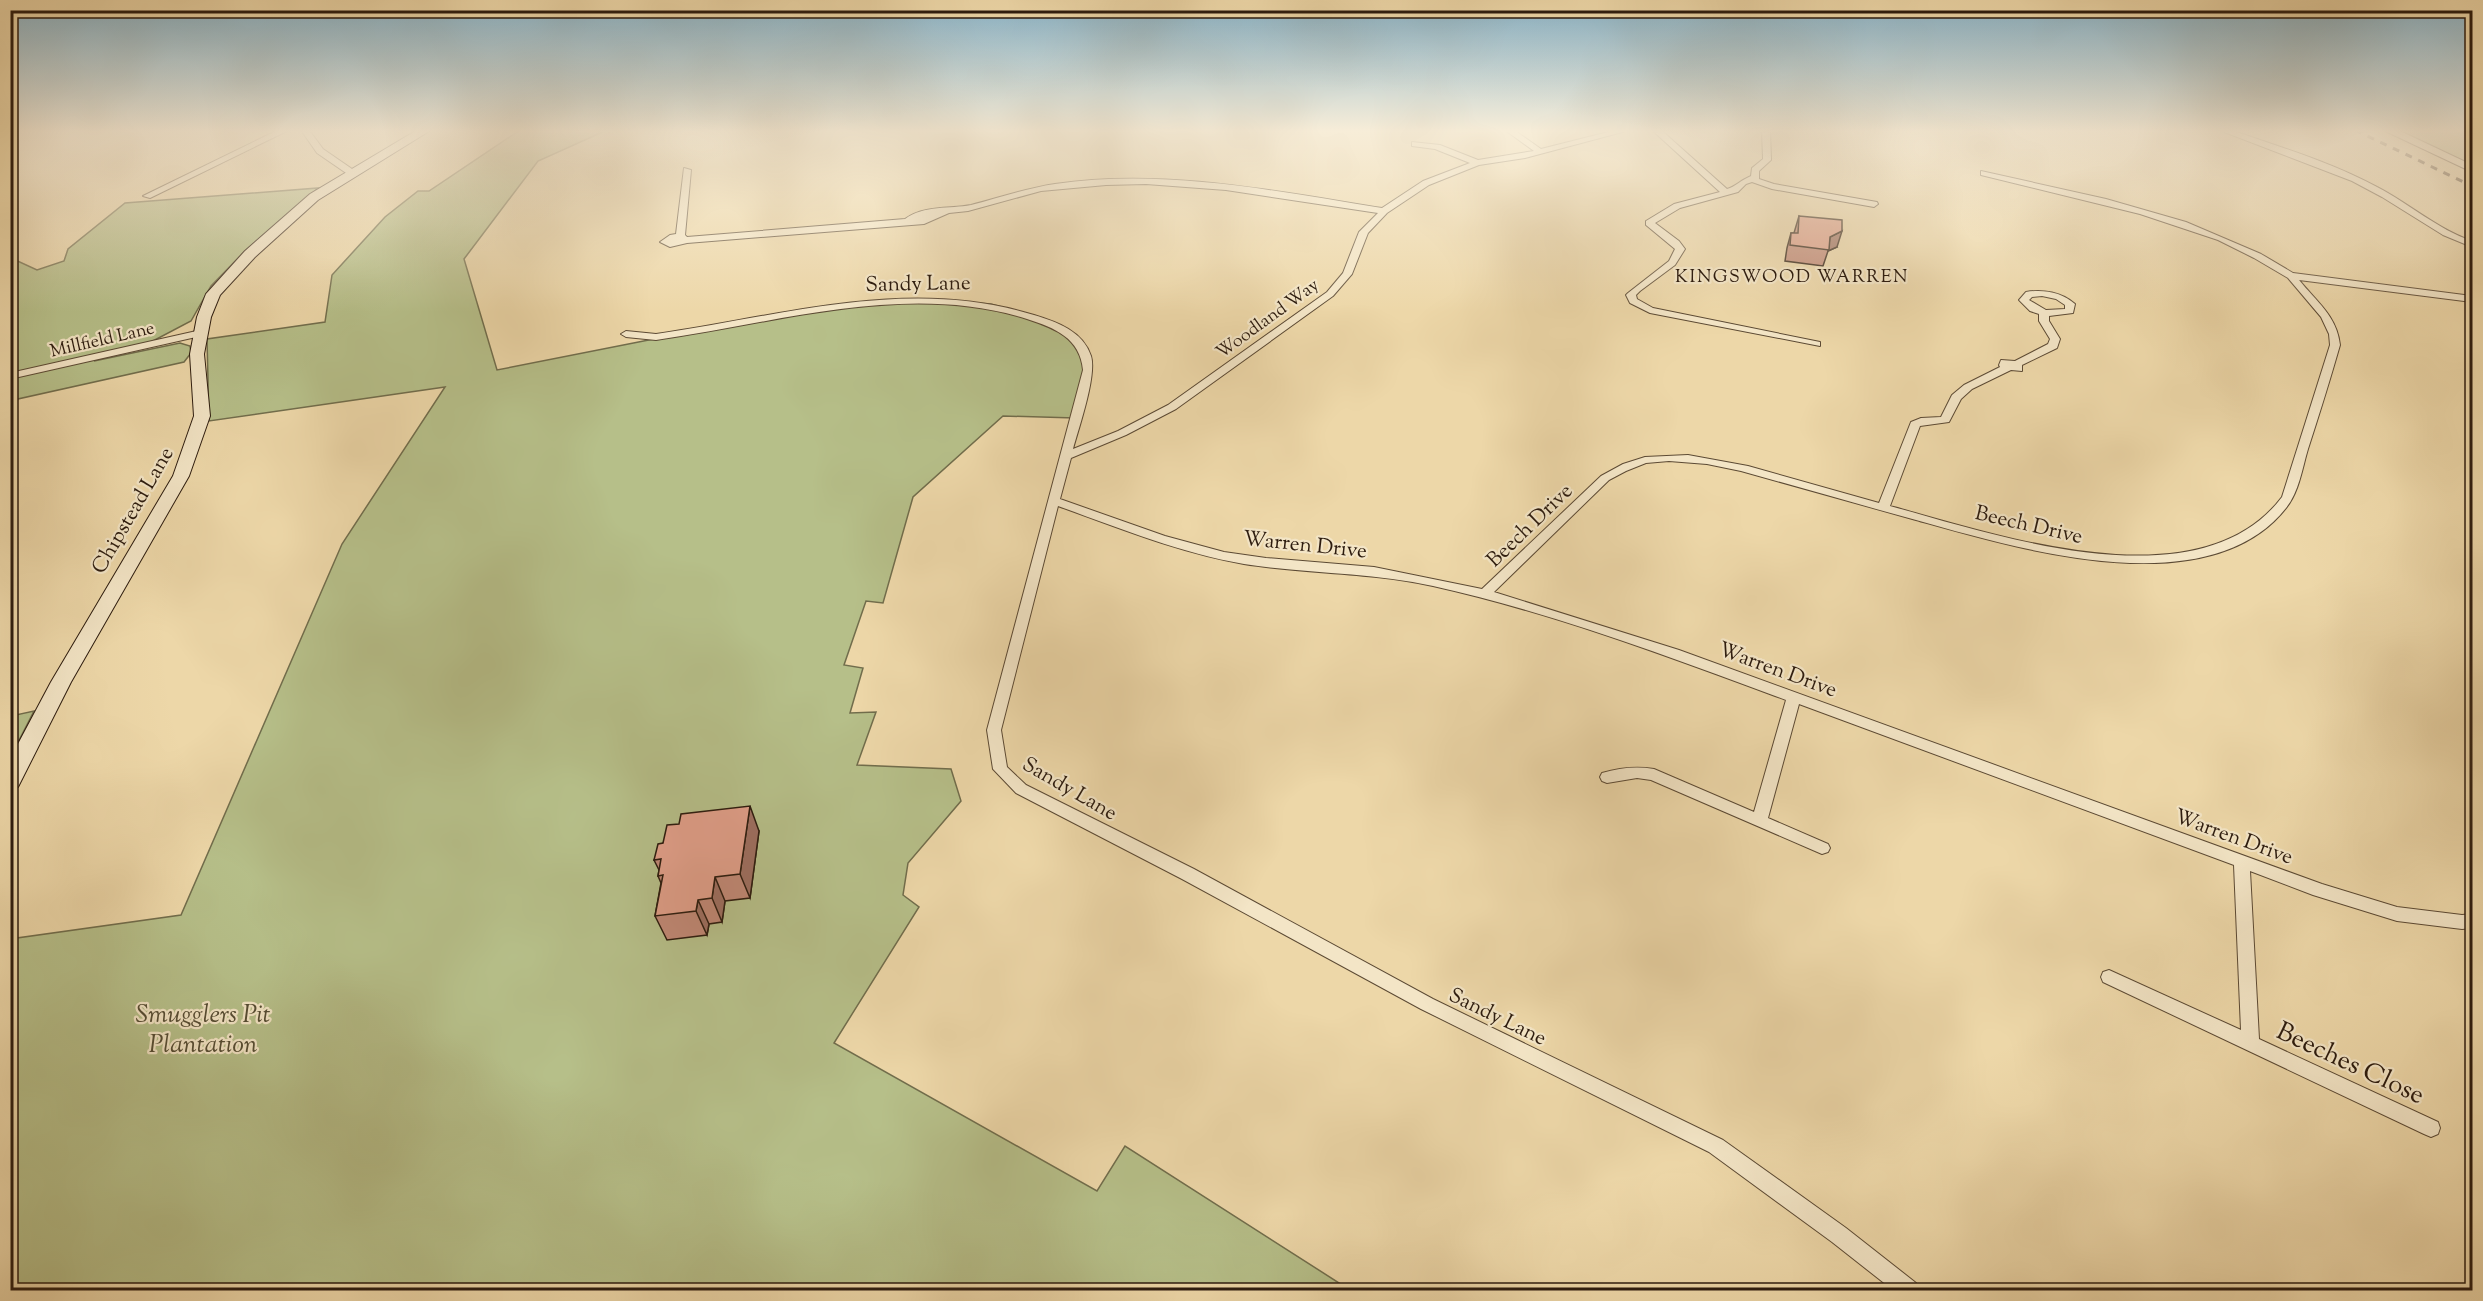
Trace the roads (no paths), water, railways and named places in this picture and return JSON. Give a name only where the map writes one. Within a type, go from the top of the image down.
[{"type":"street","points":[[147,196],[158,191]]},
{"type":"street","name":"Chipstead Lane","points":[[10,781],[61,682],[181,476],[202,416],[197,354],[213,294],[223,281],[296,212],[327,191]]},
{"type":"street","points":[[686,191],[683,238],[907,220],[924,221],[945,213],[1036,191]]},
{"type":"street","points":[[1253,191],[1384,211]]},
{"type":"street","name":"Woodland Way","points":[[1068,455],[1122,433],[1172,407],[1330,294],[1347,274],[1364,232],[1384,211],[1414,191]]},
{"type":"street","points":[[1727,191],[1677,206],[1649,223],[1650,226],[1676,243],[1680,249],[1678,257],[1631,295],[1640,307],[1650,310],[1816,344]]},
{"type":"street","points":[[1792,191],[1848,204],[1874,204]]},
{"type":"street","points":[[2055,191],[2128,209],[2206,233],[2259,256],[2291,276],[2472,299]]},
{"type":"street","points":[[2375,191],[2420,215],[2447,234],[2472,244]]},
{"type":"street","name":"Beech Drive","points":[[1485,594],[1605,478],[1627,465],[1652,459],[1680,458],[1740,467],[2051,553],[2080,557],[2167,558],[2221,547],[2252,532],[2279,511],[2288,497],[2335,345],[2332,328],[2320,308],[2299,288],[2291,276]]},
{"type":"street","name":"Sandy Lane","points":[[626,334],[656,337],[838,307],[935,300],[976,302],[1011,309],[1062,328],[1081,343],[1087,354],[1088,370],[1056,501],[994,730],[1000,769],[1009,780],[1046,804],[1188,874],[1426,1004],[1716,1146],[1839,1235],[1909,1290]]},
{"type":"street","points":[[1883,508],[1915,424],[1921,421],[1945,420],[1956,397],[1968,387],[2053,346],[2055,339],[2044,321],[2044,313]]},
{"type":"street","points":[[1749,345],[1754,332]]},
{"type":"street","name":"Millfield Lane","points":[[10,376],[201,333]]},
{"type":"street","name":"Warren Drive","points":[[1056,501],[1152,535],[1222,556],[1268,564],[1355,568],[1485,594],[1674,653],[2319,890],[2397,915],[2472,921]]},
{"type":"street","points":[[1760,819],[1794,697]]},
{"type":"street","points":[[1607,777],[1637,772],[1654,775],[1760,819],[1822,848]]},
{"type":"street","name":"Beeches Close","points":[[2242,862],[2250,1043]]},
{"type":"street","name":"Beeches Close","points":[[2109,977],[2431,1128]]},
{"type":"district","name":"KINGSWOOD WARREN","points":[[1792,276]]},
{"type":"park label","name":"Smugglers Pit Plantation","points":[[203,1028]]}]
